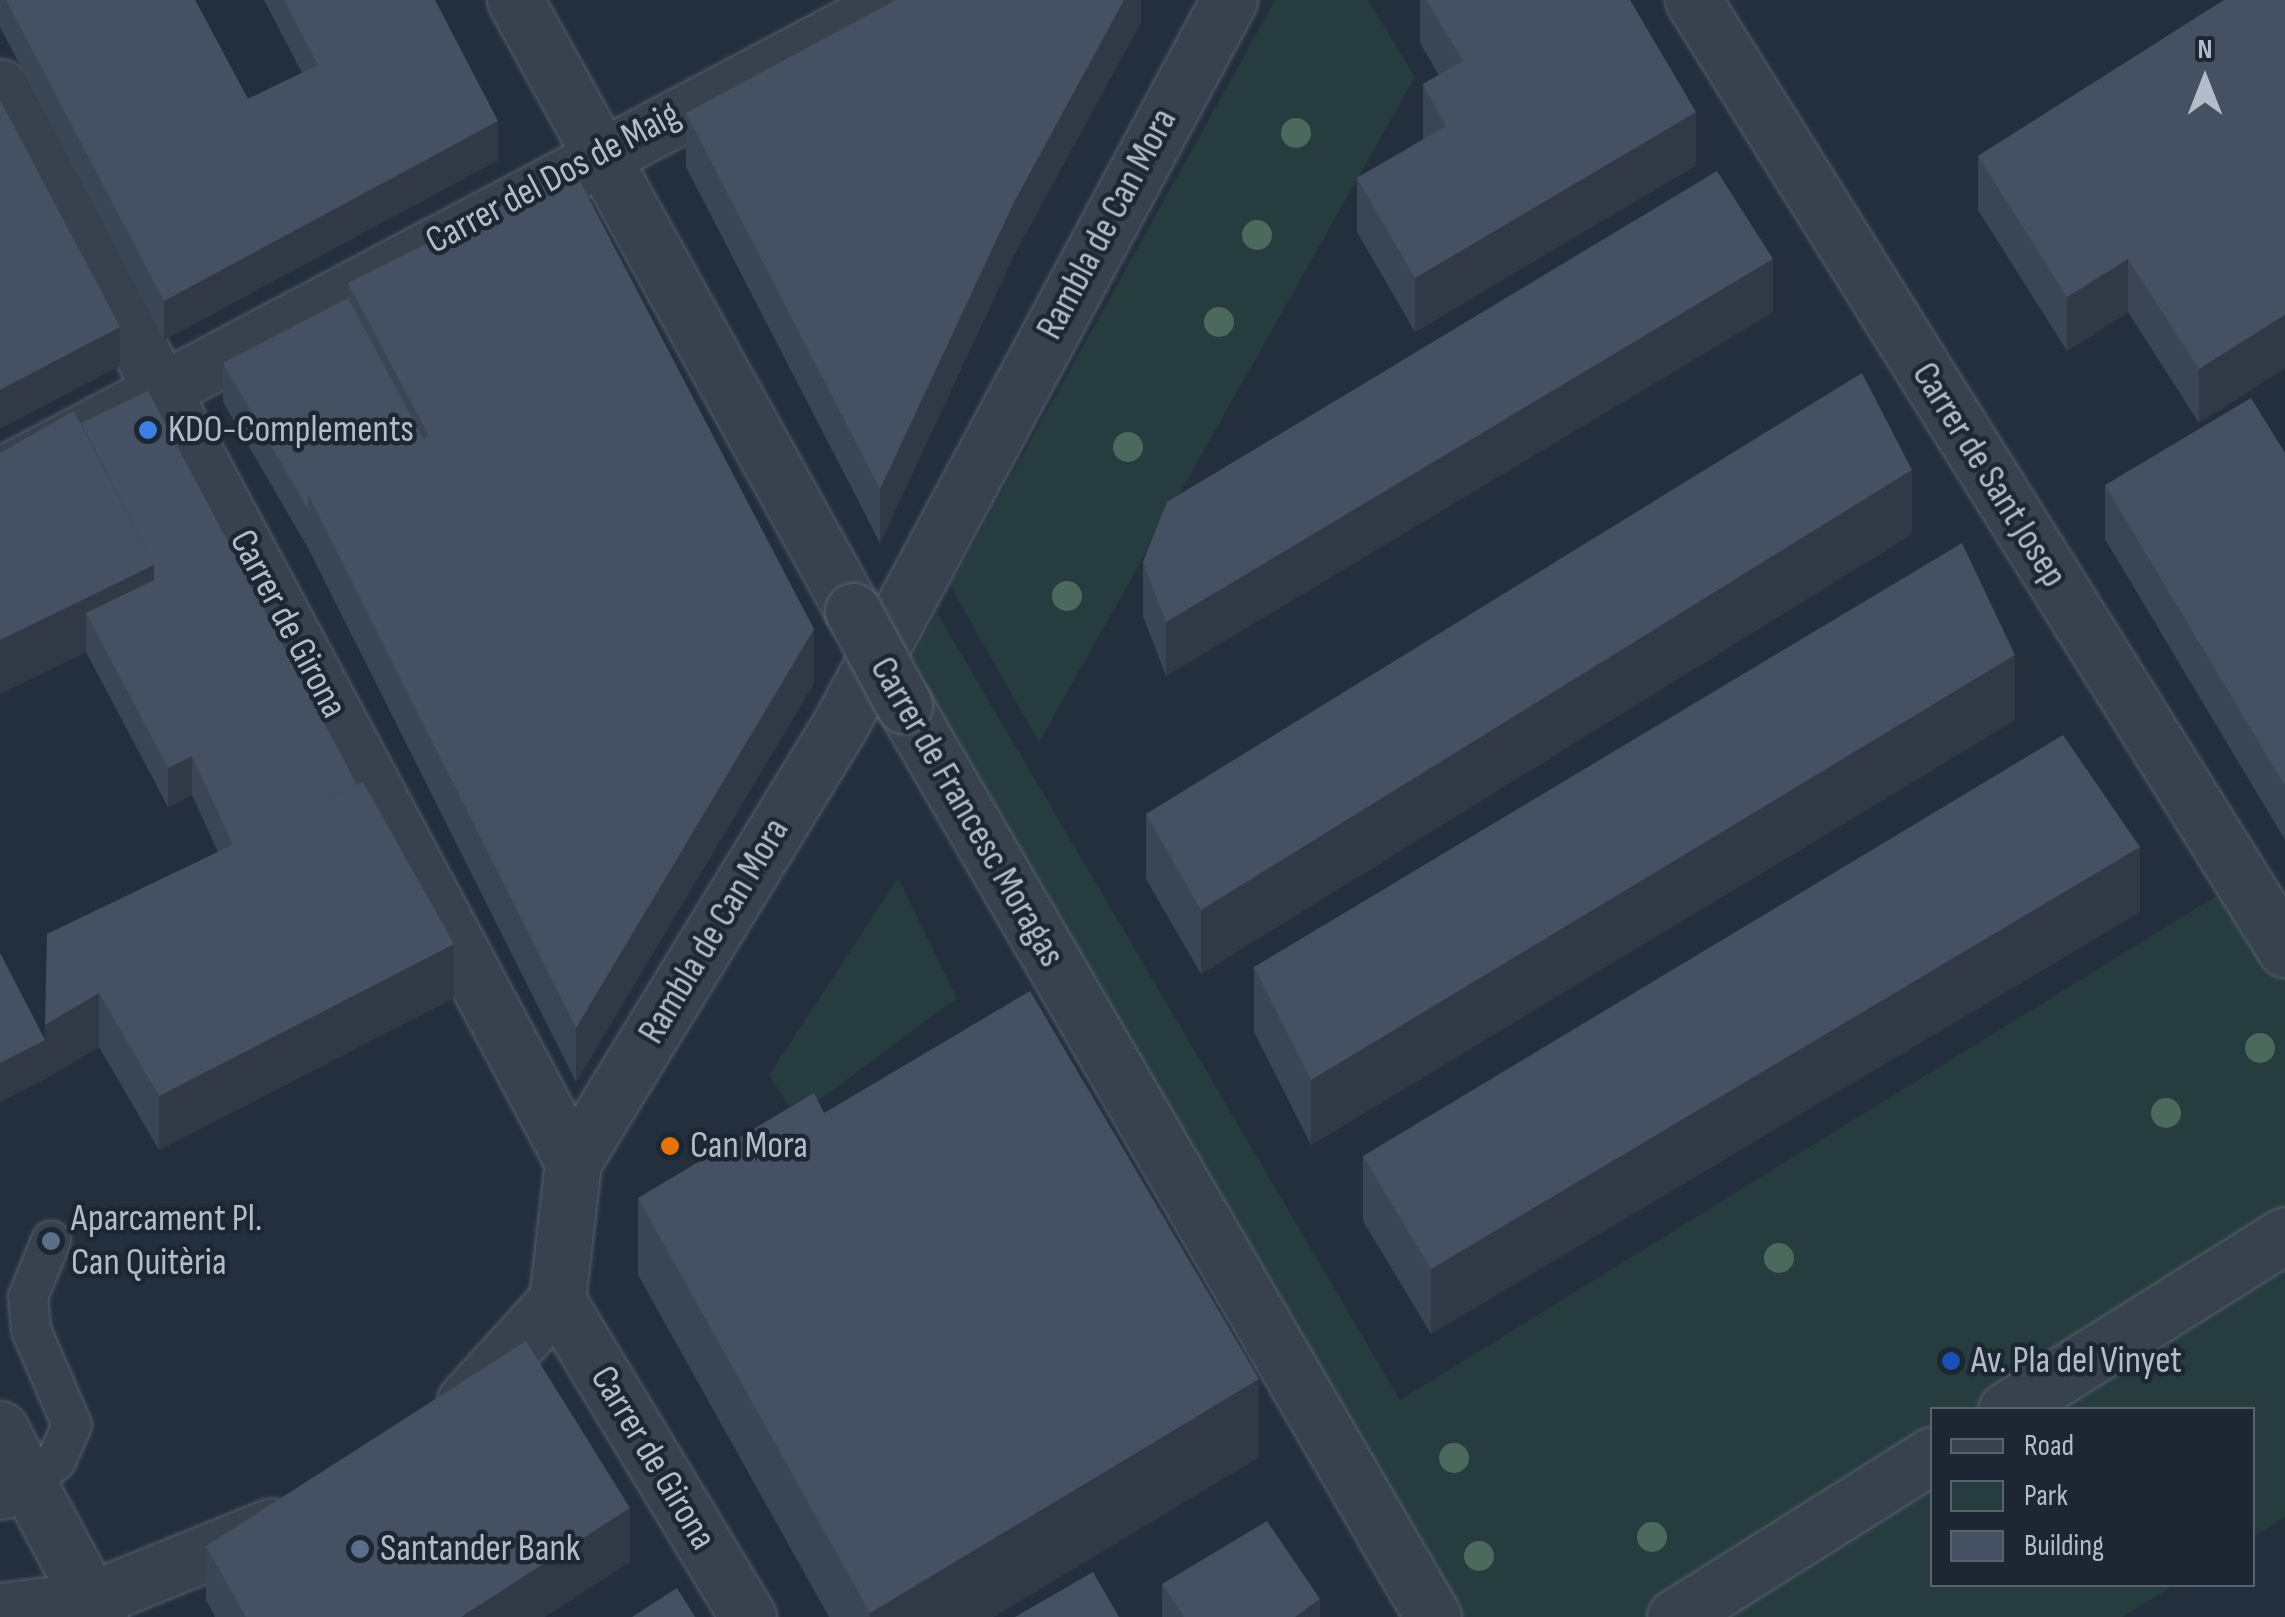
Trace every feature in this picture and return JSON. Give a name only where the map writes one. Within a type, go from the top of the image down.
[{"type":"street","name":"Carrer de Francesc Moragas","points":[[515,0],[595,153],[904,705],[1433,1617]]},
{"type":"street","name":"Carrer del Dos de Maig","points":[[0,476],[595,153],[898,0]]},
{"type":"street","name":"Carrer de Sant Josep","points":[[1693,0],[2285,949]]},
{"type":"street","name":"Rambla de Can Mora","points":[[557,1300],[573,1162],[840,725],[1204,15]]},
{"type":"street","name":"Carrer de Girona","points":[[0,86],[573,1162]]},
{"type":"street","points":[[2011,1407],[2285,1234]]},
{"type":"street","name":"Carrer de Girona","points":[[557,1300],[748,1617]]},
{"type":"street","points":[[428,1434],[557,1300]]},
{"type":"street","points":[[0,1429],[14,1487],[95,1608]]},
{"type":"street","points":[[1675,1617],[1930,1457]]},
{"type":"street","points":[[0,1611],[95,1608],[325,1500]]},
{"type":"lane","points":[[14,1487],[56,1461],[72,1425],[31,1330],[28,1297],[51,1242]]},
{"type":"green space","points":[[1275,0],[1368,0],[1415,77],[1039,742],[950,586]]},
{"type":"green space","points":[[937,613],[1400,1400],[2242,880],[2285,949],[2285,1517],[2255,1536],[2255,1407],[1930,1407],[1930,1587],[2172,1587],[2122,1617],[1433,1617],[895,688]]},
{"type":"green space","points":[[898,878],[957,998],[796,1117],[769,1075]]},
{"type":"building","points":[[6,0],[195,0],[248,99],[318,65],[284,0],[435,0],[498,121],[164,301]]},
{"type":"building","points":[[896,0],[1124,0],[1014,202],[880,489],[686,113]]},
{"type":"building","points":[[1426,0],[1630,0],[1696,112],[1415,278],[1357,178],[1446,126],[1423,84],[1463,61]]},
{"type":"building","points":[[2224,0],[2285,0],[2285,315],[2199,369],[2128,259],[2067,297],[1978,156]]},
{"type":"building","points":[[0,100],[120,327],[0,390]]},
{"type":"building","points":[[574,170],[814,629],[576,1028],[308,494],[429,436],[348,283]]},
{"type":"building","points":[[1717,171],[1773,259],[1166,622],[1143,562],[1167,502]]},
{"type":"building","points":[[348,298],[423,439],[308,494],[308,509],[223,363]]},
{"type":"building","points":[[1862,373],[1912,470],[1201,910],[1146,814]]},
{"type":"building","points":[[148,391],[357,785],[233,845],[192,756],[168,768],[86,613],[154,580],[154,565],[81,423]]},
{"type":"building","points":[[2251,398],[2285,453],[2285,786],[2105,485]]},
{"type":"building","points":[[74,411],[154,565],[0,640],[0,453]]},
{"type":"building","points":[[1962,543],[2015,655],[1311,1080],[1254,967]]},
{"type":"building","points":[[2063,735],[2140,847],[1431,1269],[1363,1156]]},
{"type":"building","points":[[363,782],[454,944],[159,1096],[99,993],[45,1025],[47,934]]},
{"type":"building","points":[[0,953],[45,1040],[0,1063]]},
{"type":"building","points":[[1030,991],[1259,1379],[870,1613],[638,1198],[814,1093],[824,1113]]},
{"type":"building","points":[[526,1341],[630,1508],[461,1617],[246,1617],[206,1546]]},
{"type":"building","points":[[1267,1521],[1320,1599],[1295,1617],[1184,1617],[1162,1584]]},
{"type":"building","points":[[1093,1572],[1119,1617],[1015,1617]]},
{"type":"building","points":[[677,1588],[695,1617],[632,1617]]},
{"type":"place","name":"KDO-Complements","points":[[148,430]]},
{"type":"place","name":"Can Mora","points":[[670,1146]]},
{"type":"place","name":"Aparcament Pl. Can Quitèria","points":[[51,1241]]},
{"type":"place","name":"Av. Pla del Vinyet","points":[[1951,1361]]},
{"type":"place","name":"Santander Bank","points":[[360,1549]]}]
